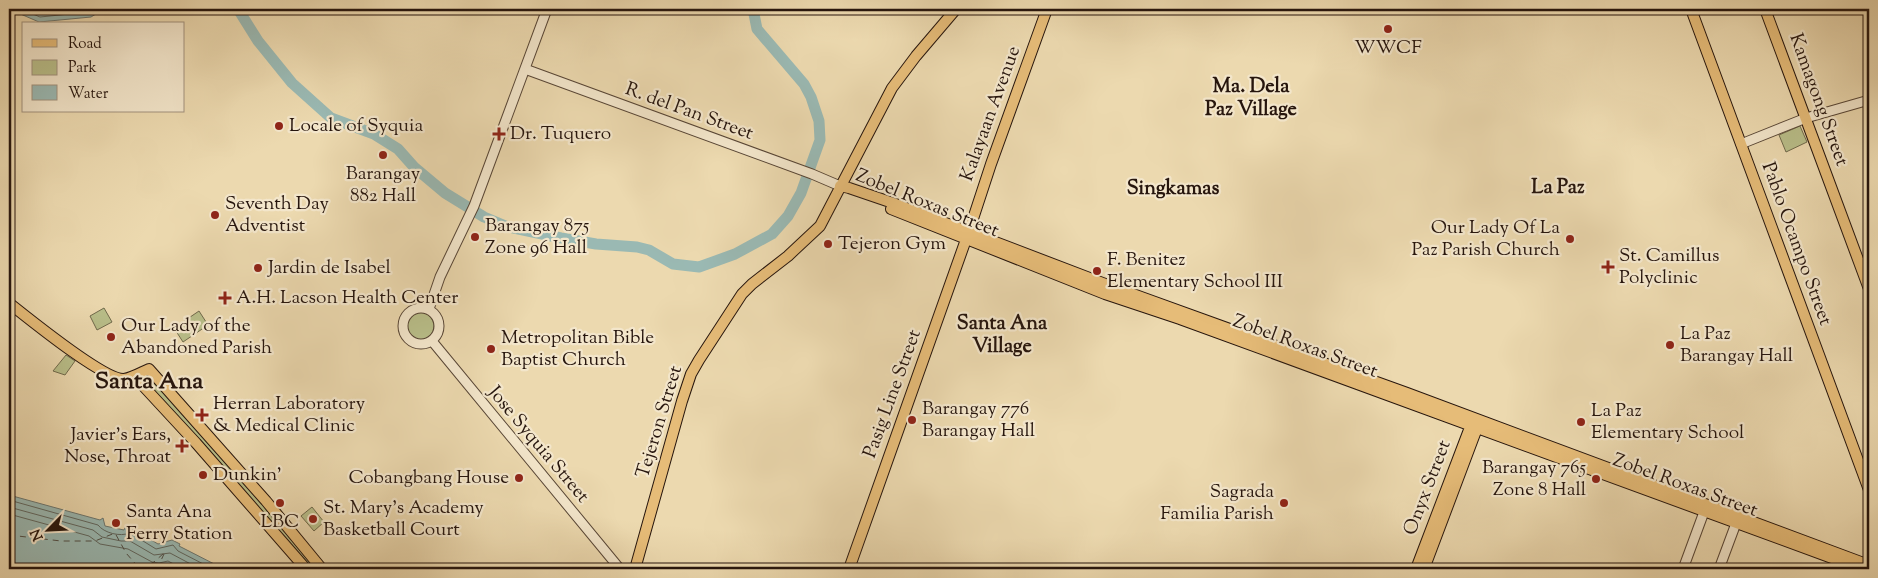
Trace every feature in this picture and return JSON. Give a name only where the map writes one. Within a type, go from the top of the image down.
[{"type":"main road","name":"Tejeron Street","points":[[635,569],[691,374],[742,294],[809,238],[820,226],[892,88],[956,9]]},
{"type":"main road","name":"Kalayaan Avenue","points":[[968,235],[990,164],[1047,9]]},
{"type":"main road","name":"Pablo Ocampo Street","points":[[1691,9],[1869,490]]},
{"type":"main road","name":"Kamagong Street","points":[[1765,9],[1869,288]]},
{"type":"main road","name":"Zobel Roxas Street","points":[[840,186],[848,194],[968,235],[1105,294],[1262,346],[1406,397],[1737,520],[1862,569]]},
{"type":"main road","name":"Pasig Line Street","points":[[849,569],[968,235]]},
{"type":"main road","points":[[9,303],[106,373],[116,378],[125,379],[149,369],[266,501],[322,569]]},
{"type":"main road","points":[[134,376],[172,416],[306,569]]},
{"type":"main road","name":"Onyx Street","points":[[1416,569],[1475,423]]},
{"type":"main road","name":"Onyx Street","points":[[1424,569],[1475,423]]},
{"type":"main road","name":"Zobel Roxas Street","points":[[1515,438],[1704,512],[1737,520],[1869,565]]},
{"type":"street","points":[[429,309],[440,277],[474,206],[548,9]]},
{"type":"street","name":"R. del Pan Street","points":[[525,69],[840,186]]},
{"type":"street","points":[[1741,144],[1806,118],[1869,100]]},
{"type":"street","points":[[419,308],[429,309],[436,316],[439,324],[438,334],[432,341],[416,344],[407,337],[403,329],[404,320],[409,312],[419,308]]},
{"type":"street","name":"Jose Syquia Street","points":[[432,341],[620,569]]},
{"type":"street","points":[[1682,569],[1704,512]]},
{"type":"street","points":[[1719,569],[1737,520]]},
{"type":"green space","points":[[1800,126],[1807,142],[1786,152],[1779,135]]},
{"type":"green space","points":[[104,308],[112,322],[97,330],[90,316]]},
{"type":"green space","points":[[199,311],[208,325],[183,342],[174,328]]},
{"type":"green space","points":[[420,312],[430,316],[434,326],[430,336],[420,340],[410,336],[406,326],[410,316]]},
{"type":"green space","points":[[66,355],[75,361],[65,375],[53,371]]},
{"type":"green space","points":[[154,382],[247,483],[317,569],[309,569],[152,390],[151,386]]},
{"type":"green space","name":"St. Mary's Academy Basketball Court","points":[[312,507],[324,522],[314,531],[301,516]]},
{"type":"water","points":[[9,9],[104,9],[91,17],[39,22]]},
{"type":"water","points":[[9,495],[100,520],[103,518],[105,526],[124,530],[126,525],[158,544],[172,540],[180,544],[179,546],[224,569],[25,569],[9,560]]},
{"type":"waterway","points":[[238,9],[258,41],[292,83],[331,118],[374,134],[398,149],[414,167],[445,193],[484,217],[508,227],[561,238],[596,244],[637,247],[649,250],[673,264],[699,267],[735,254],[772,234],[788,216],[801,193],[820,140],[819,121],[811,97],[804,84],[757,29],[753,9]]},
{"type":"ferry route","points":[[9,535],[61,541],[95,541],[115,533],[126,553],[140,569]]},
{"type":"ferry route","points":[[140,569],[154,562],[164,553]]},
{"type":"ferry route","points":[[157,569],[164,554]]},
{"type":"place","name":"WWCF","points":[[1388,29]]},
{"type":"place","name":"Locale of Syquia","points":[[279,126]]},
{"type":"place","name":"Dr. Tuquero","points":[[499,134]]},
{"type":"place","name":"Barangay 882 Hall","points":[[383,155]]},
{"type":"place","name":"Seventh Day Adventist","points":[[215,215]]},
{"type":"place","name":"Barangay 875 Zone 96 Hall","points":[[475,237]]},
{"type":"place","name":"Our Lady Of La Paz Parish Church","points":[[1570,239]]},
{"type":"place","name":"Tejeron Gym","points":[[828,244]]},
{"type":"place","name":"St. Camillus Polyclinic","points":[[1608,267]]},
{"type":"place","name":"Jardin de Isabel","points":[[258,268]]},
{"type":"place","name":"F. Benitez Elementary School III","points":[[1097,271]]},
{"type":"place","name":"A.H. Lacson Health Center","points":[[225,298]]},
{"type":"place","name":"Our Lady of the Abandoned Parish","points":[[111,337]]},
{"type":"place","name":"La Paz Barangay Hall","points":[[1670,345]]},
{"type":"place","name":"Metropolitan Bible Baptist Church","points":[[491,349]]},
{"type":"place","name":"Herran Laboratory & Medical Clinic","points":[[202,415]]},
{"type":"place","name":"Barangay 776 Barangay Hall","points":[[912,420]]},
{"type":"place","name":"La Paz Elementary School","points":[[1581,422]]},
{"type":"place","name":"Javier's Ears, Nose, Throat","points":[[182,446]]},
{"type":"place","name":"Dunkin'","points":[[203,475]]},
{"type":"place","name":"Cobangbang House","points":[[519,478]]},
{"type":"place","name":"Barangay 765 Zone 8 Hall","points":[[1596,479]]},
{"type":"place","name":"LBC","points":[[280,503]]},
{"type":"place","name":"Sagrada Familia Parish","points":[[1284,503]]},
{"type":"place","name":"St. Mary's Academy Basketball Court","points":[[313,519]]},
{"type":"place","name":"Santa Ana Ferry Station","points":[[116,523]]},
{"type":"district","name":"Ma. Dela Paz Village","points":[[1251,98]]},
{"type":"district","name":"La Paz","points":[[1558,188]]},
{"type":"district","name":"Singkamas","points":[[1173,189]]},
{"type":"district","name":"Santa Ana Village","points":[[1002,336]]},
{"type":"district","name":"Santa Ana","points":[[149,382]]}]
